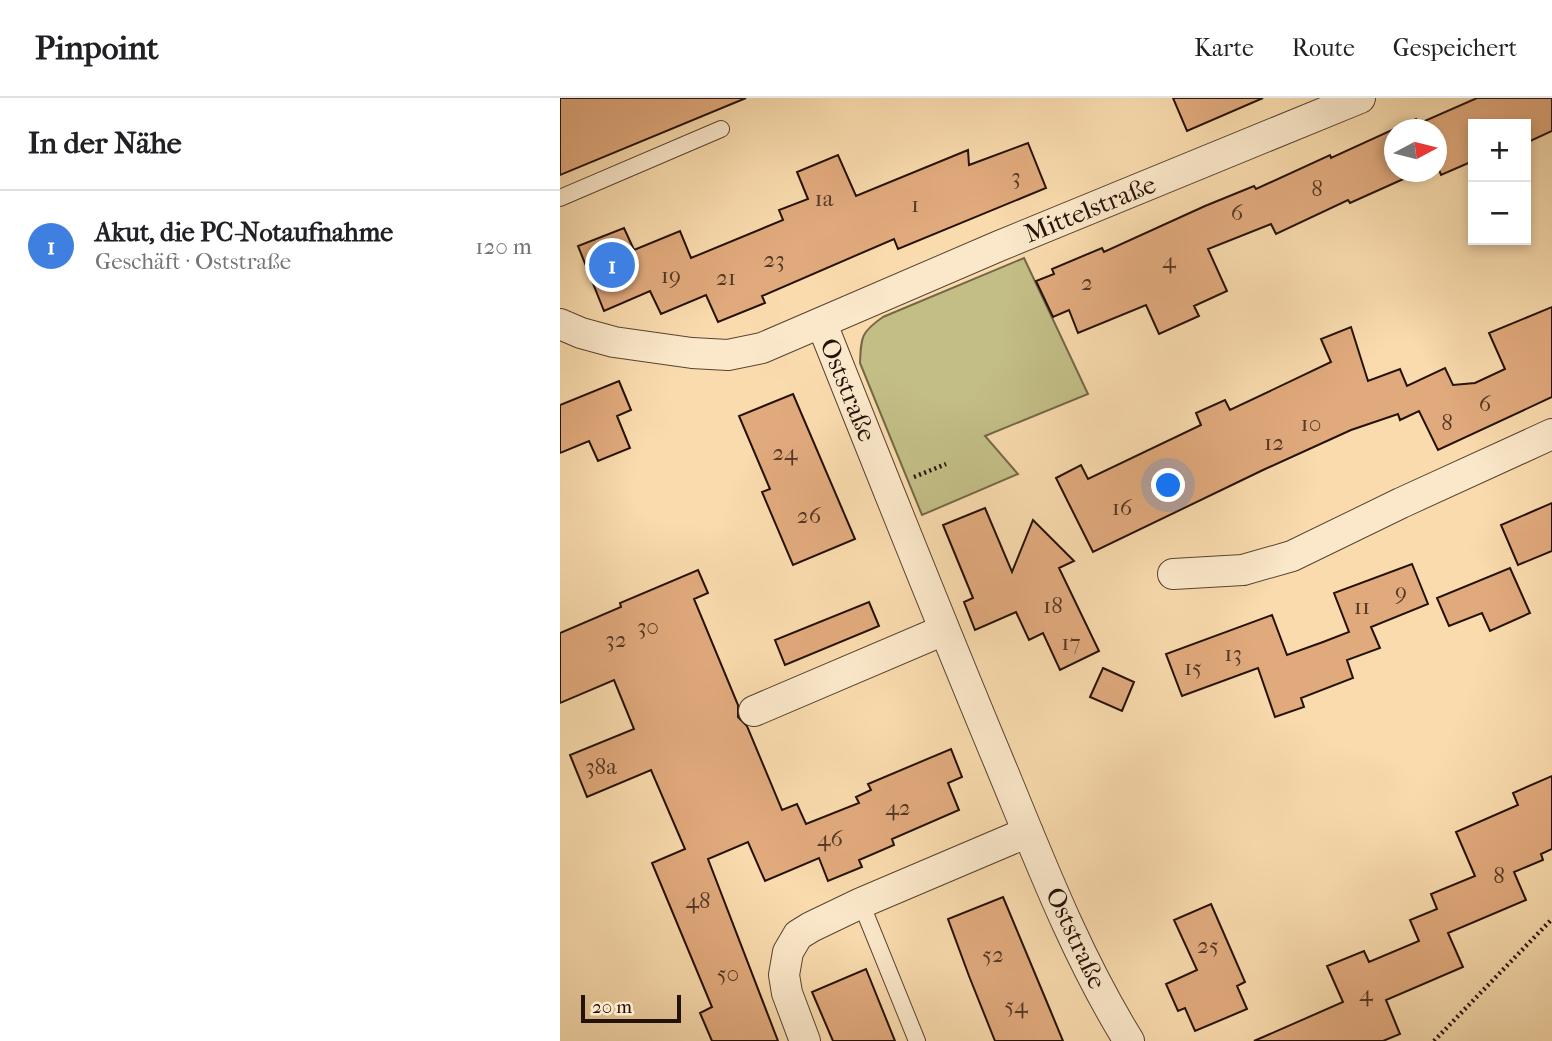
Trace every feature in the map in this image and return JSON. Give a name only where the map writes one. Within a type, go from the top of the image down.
[{"type":"street","name":"Mittelstraße","points":[[822,324],[999,246],[1360,98]]},
{"type":"street","name":"Oststraße","points":[[560,324],[614,342],[720,355],[762,348],[822,324],[1028,832],[1086,963],[1129,1041]]},
{"type":"street","points":[[1173,574],[1243,570],[1292,556],[1552,434]]},
{"type":"street","points":[[754,710],[944,629]]},
{"type":"street","points":[[805,1041],[787,993],[785,975],[788,952],[794,940],[804,931],[861,904],[1028,832]]},
{"type":"lane","points":[[560,198],[721,129]]},
{"type":"lane","points":[[861,904],[917,1041]]},
{"type":"path","points":[[1434,1041],[1552,919]]},
{"type":"shaded area","points":[[1024,258],[1088,394],[985,436],[1018,474],[922,515],[860,363],[864,336],[870,327],[883,317]]},
{"type":"building","points":[[560,98],[746,98],[560,175]]},
{"type":"building","points":[[1173,98],[1263,98],[1187,131]]},
{"type":"building","points":[[1477,98],[1552,98],[1552,131],[1531,141],[1531,119],[1468,119],[1468,163],[1447,172],[1447,119],[1429,119]]},
{"type":"building","points":[[1384,134],[1384,182],[1397,182],[1350,203],[1348,200],[1276,234],[1271,224],[1208,249],[1227,291],[1194,306],[1199,316],[1159,334],[1146,305],[1078,333],[1069,310],[1053,317],[1036,281],[1054,274],[1052,269],[1102,248],[1104,252],[1205,206],[1254,186],[1256,189],[1330,155],[1331,158]]},
{"type":"building","points":[[1028,143],[1046,188],[898,249],[894,239],[762,296],[765,303],[718,322],[706,295],[661,314],[650,291],[604,311],[578,246],[624,228],[634,250],[680,231],[691,258],[783,220],[779,210],[808,199],[797,172],[838,155],[856,196],[968,150],[969,165]]},
{"type":"building","points":[[1552,307],[1552,397],[1438,450],[1419,411],[1400,420],[1398,414],[1351,430],[1093,552],[1056,478],[1081,465],[1088,479],[1201,425],[1196,413],[1225,400],[1230,410],[1331,362],[1321,339],[1351,327],[1368,381],[1400,369],[1407,386],[1445,368],[1453,385],[1475,383],[1505,369],[1489,333]]},
{"type":"building","points":[[619,381],[631,410],[617,416],[630,448],[598,461],[589,441],[560,453],[560,405]]},
{"type":"building","points":[[793,394],[855,539],[793,565],[762,492],[770,489],[739,416]]},
{"type":"building","points":[[1552,503],[1552,551],[1518,565],[1501,525]]},
{"type":"building","points":[[985,508],[1012,572],[1033,520],[1074,561],[1059,568],[1099,651],[1060,670],[1043,633],[1029,640],[1016,612],[975,630],[964,602],[973,598],[943,525]]},
{"type":"building","points":[[1412,564],[1428,604],[1371,627],[1380,648],[1347,660],[1353,678],[1301,698],[1304,707],[1275,717],[1258,668],[1182,696],[1166,654],[1272,615],[1287,655],[1323,642],[1349,632],[1334,593]]},
{"type":"building","points":[[1510,568],[1530,613],[1490,631],[1482,613],[1449,626],[1437,598]]},
{"type":"building","points":[[698,570],[708,593],[694,599],[738,705],[738,717],[747,726],[782,810],[797,804],[806,824],[859,803],[856,797],[871,790],[868,784],[951,749],[962,777],[948,783],[959,810],[892,839],[894,845],[859,860],[862,867],[828,881],[819,858],[765,881],[748,842],[708,859],[778,1041],[712,1041],[700,1013],[712,1007],[652,863],[685,849],[651,770],[587,797],[570,755],[634,729],[614,680],[560,703],[560,633],[621,607],[620,603]]},
{"type":"building","points":[[869,602],[879,626],[785,665],[775,640]]},
{"type":"building","points":[[1103,668],[1134,682],[1122,711],[1090,697]]},
{"type":"building","points":[[1552,776],[1552,849],[1541,854],[1543,860],[1514,872],[1526,900],[1448,933],[1463,967],[1386,1000],[1400,1034],[1383,1041],[1254,1041],[1343,1002],[1327,966],[1364,951],[1369,962],[1419,941],[1410,920],[1437,909],[1431,894],[1475,876],[1456,832],[1518,805],[1513,793]]},
{"type":"building","points":[[1003,897],[1063,1041],[995,1041],[948,919]]},
{"type":"building","points":[[1211,904],[1245,982],[1237,986],[1247,1009],[1195,1031],[1185,1008],[1178,1011],[1166,984],[1197,970],[1174,920]]},
{"type":"building","points":[[866,969],[895,1041],[833,1041],[812,992]]},
{"type":"place","name":"Akut, die PC-Notaufnahme","points":[[612,265]]}]
